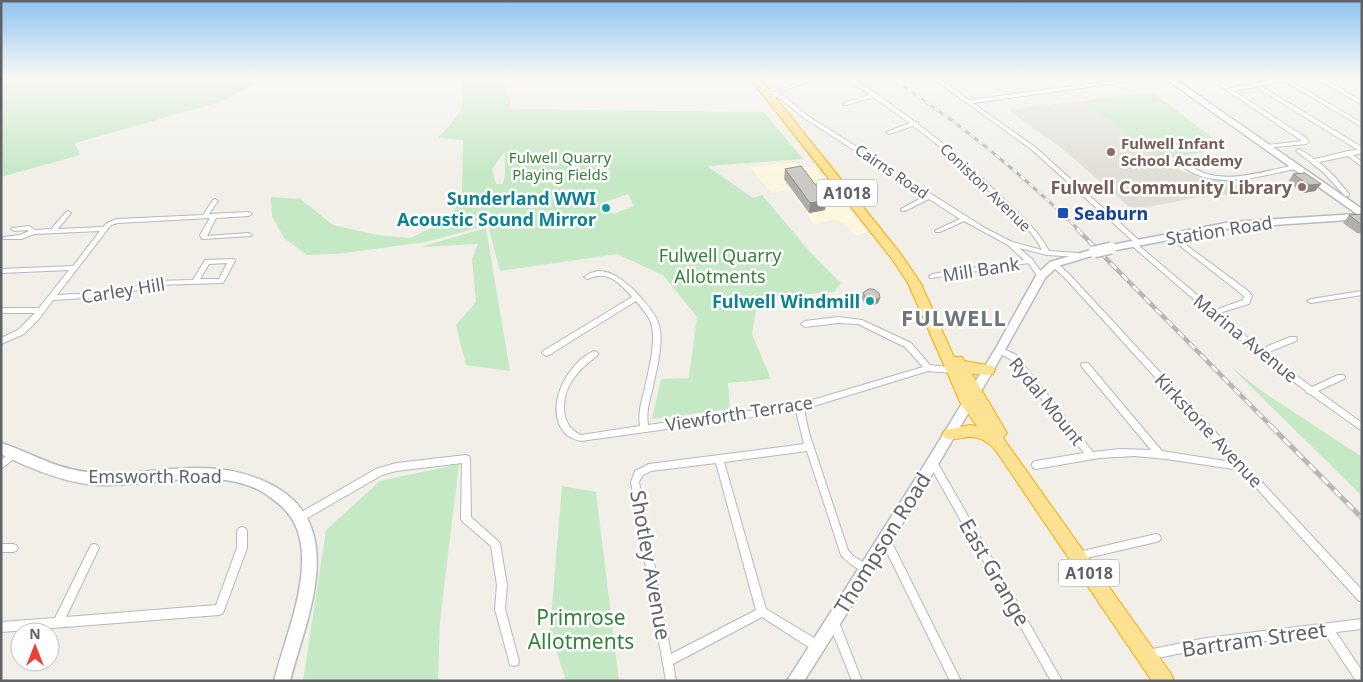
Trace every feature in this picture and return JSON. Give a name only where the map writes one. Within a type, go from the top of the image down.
[{"type":"highway","name":"A1018","points":[[782,109],[914,282],[935,327],[992,436],[1015,464]]},
{"type":"highway","points":[[956,368],[988,370]]},
{"type":"highway","name":"A1018","points":[[971,397],[1164,681]]},
{"type":"highway","points":[[950,434],[970,431],[992,436]]},
{"type":"main road","points":[[1213,109],[1362,215]]},
{"type":"main road","name":"Station Road","points":[[1054,264],[1078,255],[1238,224],[1362,215]]},
{"type":"main road","name":"Thompson Road","points":[[795,681],[933,463],[1000,350],[1041,276],[1054,264]]},
{"type":"main road","name":"Emsworth Road","points":[[7,451],[64,472],[98,478],[225,475],[254,480],[276,493],[301,517]]},
{"type":"main road","points":[[282,681],[302,609],[309,569],[309,547],[301,517]]},
{"type":"street","name":"Cairns Road","points":[[796,109],[964,219],[1010,244],[1030,261],[1041,276]]},
{"type":"street","name":"Coniston Avenue","points":[[895,109],[946,147],[995,192],[1039,238],[1047,252]]},
{"type":"street","name":"Marina Avenue","points":[[978,109],[1045,158],[1136,244],[1260,352],[1362,428]]},
{"type":"street","points":[[1258,109],[1304,138],[1306,142],[1268,147]]},
{"type":"street","points":[[1295,109],[1362,151]]},
{"type":"street","points":[[1333,109],[1362,126]]},
{"type":"street","points":[[889,132],[916,123]]},
{"type":"street","points":[[1299,151],[1315,161],[1334,177],[1347,195]]},
{"type":"street","points":[[1315,161],[1362,151]]},
{"type":"street","points":[[1348,154],[1362,165]]},
{"type":"street","points":[[1182,164],[1194,172],[1225,179],[1296,167]]},
{"type":"street","points":[[903,210],[930,196]]},
{"type":"street","points":[[205,216],[215,201]]},
{"type":"street","points":[[53,231],[68,213]]},
{"type":"street","points":[[1,341],[21,332],[51,298],[109,224],[117,221],[249,214]]},
{"type":"street","points":[[214,216],[203,235],[204,238],[249,235]]},
{"type":"street","points":[[938,231],[964,219]]},
{"type":"street","points":[[14,229],[29,228],[33,232]]},
{"type":"street","points":[[6,238],[21,237],[33,232],[105,229]]},
{"type":"street","points":[[1172,237],[1248,296],[1246,302],[1213,312]]},
{"type":"street","name":"Cairns Road","points":[[1010,244],[1047,252],[1078,255]]},
{"type":"street","name":"Carley Hill","points":[[51,298],[118,294],[154,283],[221,281],[232,260],[207,262],[196,281]]},
{"type":"street","name":"Mill Bank","points":[[932,276],[1030,261]]},
{"type":"street","name":"Kirkstone Avenue","points":[[1054,264],[1362,597]]},
{"type":"street","points":[[1,271],[74,268]]},
{"type":"street","points":[[588,277],[596,272],[608,273],[637,297],[654,321],[656,328],[651,380],[642,413],[644,428]]},
{"type":"street","points":[[1311,300],[1362,293]]},
{"type":"street","points":[[546,353],[637,297]]},
{"type":"street","points":[[1,311],[41,310]]},
{"type":"street","points":[[806,325],[838,320],[859,322],[908,345],[928,368]]},
{"type":"street","points":[[1260,352],[1293,339]]},
{"type":"street","name":"Rydal Mount","points":[[1000,350],[1014,357],[1091,456]]},
{"type":"street","name":"Viewforth Terrace","points":[[594,354],[580,365],[570,377],[562,397],[560,420],[564,428],[571,434],[581,438],[799,407],[928,368],[956,368]]},
{"type":"street","points":[[1085,364],[1159,454]]},
{"type":"street","points":[[1310,391],[1341,377]]},
{"type":"street","points":[[799,407],[844,552],[867,568]]},
{"type":"street","name":"Shotley Avenue","points":[[671,681],[635,482],[638,474],[649,468],[810,447]]},
{"type":"street","points":[[1,465],[7,451]]},
{"type":"street","points":[[1036,465],[1121,453],[1159,454],[1243,467]]},
{"type":"street","points":[[301,517],[379,472],[396,467],[466,459],[466,518],[495,544],[502,585],[500,609],[514,661]]},
{"type":"street","points":[[720,459],[762,612],[817,646]]},
{"type":"street","name":"East Grange","points":[[933,463],[1057,681]]},
{"type":"street","points":[[58,622],[219,610],[242,548],[242,531]]},
{"type":"street","points":[[1078,556],[1156,538]]},
{"type":"street","points":[[886,540],[956,681]]},
{"type":"street","points":[[1,548],[13,548]]},
{"type":"street","points":[[58,622],[94,548]]},
{"type":"street","points":[[668,661],[762,612]]},
{"type":"street","points":[[833,621],[857,681]]},
{"type":"street","name":"Bartram Street","points":[[1146,655],[1206,643],[1362,624]]},
{"type":"street","points":[[1327,628],[1362,681]]},
{"type":"shaded area","name":"Fulwell Infant School Academy","points":[[1091,109],[1182,171],[1204,179],[1199,197],[1133,210],[1059,146],[1008,110]]},
{"type":"shaded area","points":[[795,162],[800,168],[815,167],[867,232],[855,235],[841,221],[831,220],[814,224],[790,190],[771,193],[750,167]]},
{"type":"green space","points":[[1,109],[196,109],[75,143],[80,155],[1,177]]},
{"type":"green space","points":[[461,109],[511,109],[764,112],[803,159],[707,166],[753,198],[762,195],[811,253],[841,283],[834,292],[758,298],[752,334],[771,379],[728,383],[730,409],[652,419],[661,379],[689,378],[697,317],[663,275],[617,254],[500,271],[489,229],[491,224],[426,242],[336,254],[307,255],[284,238],[272,216],[271,197],[300,199],[333,225],[377,235],[410,238],[434,227],[454,211],[462,195],[463,140],[438,138]],"holes":[[[505,151],[505,176],[503,184],[496,184],[492,169]],[[628,194],[634,206],[613,214],[599,204]]]},
{"type":"green space","points":[[1091,109],[1174,109],[1226,148],[1164,159]]},
{"type":"green space","points":[[1204,179],[1230,180],[1246,193],[1199,197]]},
{"type":"green space","points":[[486,228],[510,371],[466,365],[456,325],[476,302],[472,259],[478,244],[420,247]]},
{"type":"green space","points":[[1230,366],[1263,392],[1362,457],[1362,496]]},
{"type":"green space","points":[[459,464],[440,621],[438,681],[303,681],[326,530],[380,481]]},
{"type":"green space","name":"Primrose Allotments","points":[[562,486],[596,492],[619,681],[566,681],[550,631]]},
{"type":"building","points":[[801,166],[827,200],[810,203],[785,169]]},
{"type":"building","points":[[1305,173],[1321,184],[1309,185],[1293,174]]},
{"type":"building","points":[[1362,214],[1362,225],[1349,215]]},
{"type":"building","points":[[868,289],[873,289],[879,293],[880,298],[873,300],[866,298],[863,293]]},
{"type":"railway","points":[[936,109],[988,148],[1079,230]]},
{"type":"railway","points":[[1077,229],[1272,427]]},
{"type":"railway","points":[[1271,426],[1362,518]]},
{"type":"place","name":"Fulwell Infant School Academy","points":[[1111,152]]},
{"type":"place","name":"Fulwell Community Library","points":[[1302,187]]},
{"type":"place","name":"Sunderland WWI Acoustic Sound Mirror","points":[[606,208]]},
{"type":"place","name":"Seaburn","points":[[1063,213]]},
{"type":"place","name":"Fulwell Windmill","points":[[870,301]]},
{"type":"district","name":"FULWELL","points":[[954,317]]},
{"type":"park label","name":"Fulwell Quarry Playing Fields","points":[[560,166]]},
{"type":"park label","name":"Fulwell Quarry Allotments","points":[[720,265]]}]
